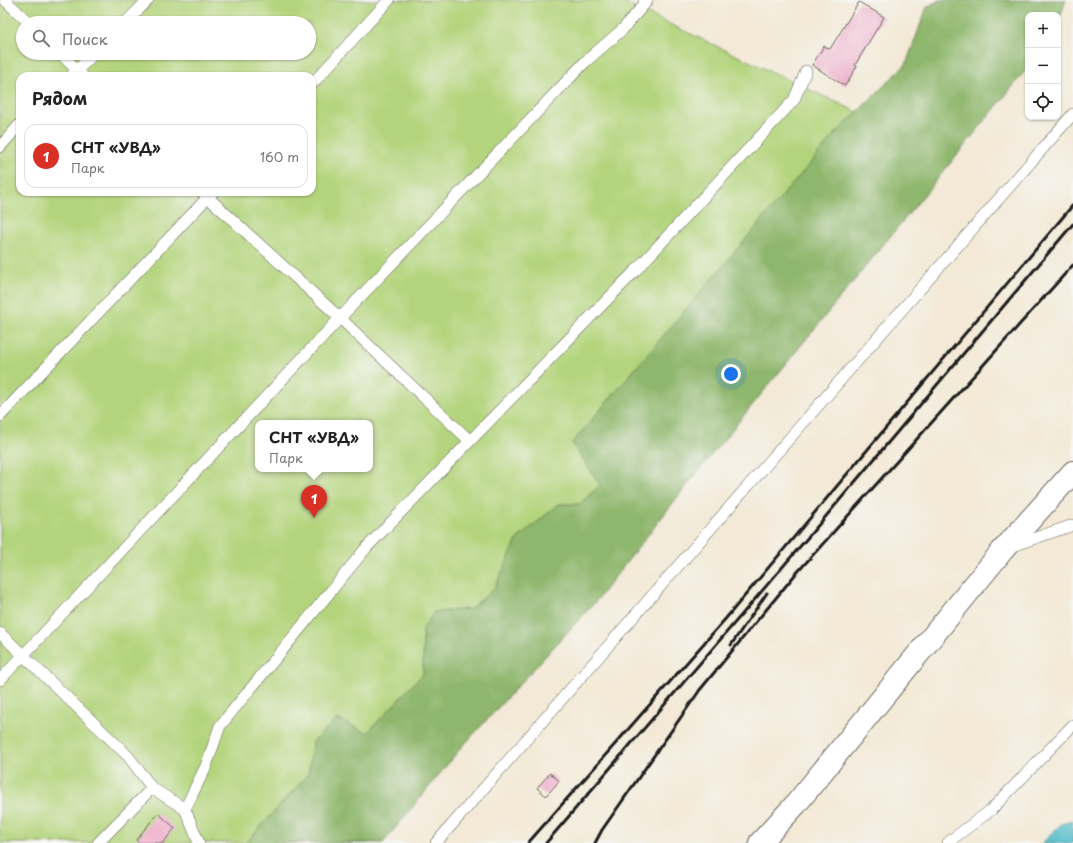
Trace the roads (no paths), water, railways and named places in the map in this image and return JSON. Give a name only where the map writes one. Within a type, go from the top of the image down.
[{"type":"street","points":[[760,843],[796,804],[1002,551],[1073,472]]},
{"type":"lane","points":[[5,0],[22,16]]},
{"type":"lane","points":[[132,16],[148,0]]},
{"type":"lane","points":[[316,80],[389,0]]},
{"type":"lane","points":[[0,680],[340,318],[580,67],[623,29],[647,1],[644,0]]},
{"type":"lane","points":[[66,60],[75,72]]},
{"type":"lane","points":[[79,72],[89,60]]},
{"type":"lane","points":[[185,809],[206,766],[220,726],[367,547],[632,275],[794,100],[806,71]]},
{"type":"lane","points":[[436,843],[1073,114]]},
{"type":"lane","points":[[0,147],[16,129]]},
{"type":"lane","points":[[0,416],[205,196]]},
{"type":"lane","points":[[209,196],[470,441]]},
{"type":"lane","points":[[1002,551],[1073,525]]},
{"type":"lane","points":[[0,633],[128,756],[152,788],[185,809],[199,843]]},
{"type":"lane","points":[[948,843],[991,810],[1073,725]]},
{"type":"lane","points":[[98,843],[152,788]]},
{"type":"water","points":[[1073,821],[1073,843],[1042,843],[1061,824]]},
{"type":"railway","points":[[528,843],[727,617],[1073,205]]},
{"type":"railway","points":[[546,843],[827,515],[1073,224]]},
{"type":"railway","points":[[699,691],[794,576],[1073,265]]},
{"type":"railway","points":[[731,645],[767,593]]},
{"type":"railway","points":[[595,843],[602,830],[702,687]]},
{"type":"place","name":"СНТ «УВД»","points":[[314,518]]}]
